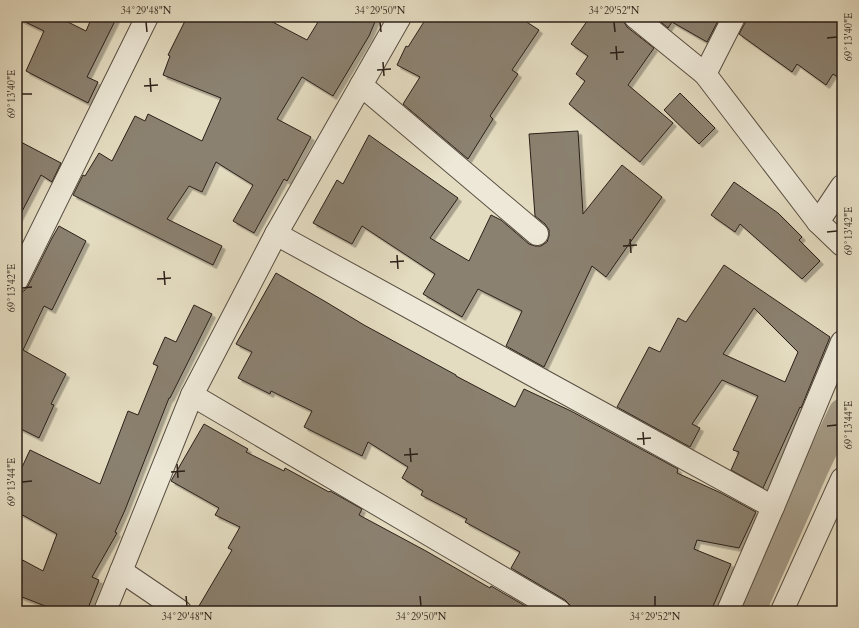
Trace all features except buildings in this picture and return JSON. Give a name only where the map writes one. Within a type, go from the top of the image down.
[{"type":"street","points":[[17,280],[147,17]]},
{"type":"street","points":[[105,611],[192,395],[276,234],[400,17]]},
{"type":"street","points":[[635,17],[705,74],[818,222],[842,244]]},
{"type":"street","points":[[705,74],[734,17]]},
{"type":"street","points":[[361,85],[538,234]]},
{"type":"street","points":[[818,222],[842,186]]},
{"type":"street","points":[[276,234],[773,507]]},
{"type":"street","points":[[728,611],[842,342]]},
{"type":"street","points":[[192,395],[559,611]]},
{"type":"street","points":[[782,611],[842,479]]},
{"type":"street","points":[[121,571],[180,611]]},
{"type":"waterway","points":[[752,611],[842,412]]}]
